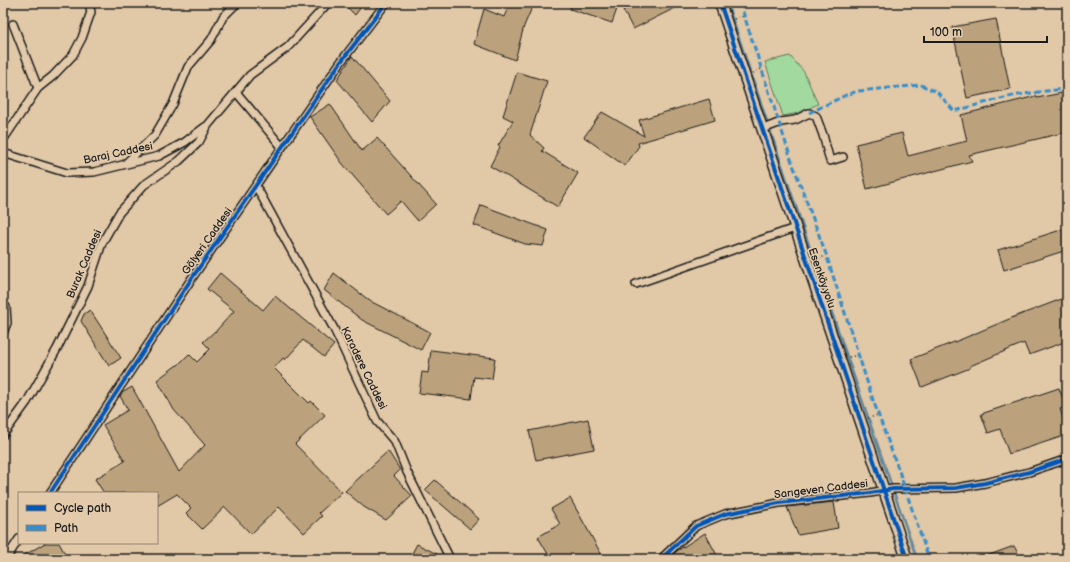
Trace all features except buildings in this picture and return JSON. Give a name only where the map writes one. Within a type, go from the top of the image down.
[{"type":"street","points":[[3,140],[38,88],[53,76],[73,55],[82,38],[91,12],[89,3]]},
{"type":"street","points":[[124,165],[155,135],[173,104],[188,67],[211,40],[223,17],[237,3]]},
{"type":"street","name":"Burak Caddesi","points":[[3,435],[27,402],[57,349],[88,286],[102,243],[119,213],[144,185],[179,161],[199,142],[208,125],[250,75],[288,47],[328,3]]},
{"type":"street","name":"Gölyeri Caddesi","points":[[51,492],[192,278],[340,63],[386,3]]},
{"type":"street","name":"Esenköy yolu","points":[[720,3],[767,127],[795,228],[889,490],[907,559]]},
{"type":"street","points":[[13,24],[38,88]]},
{"type":"street","points":[[236,92],[282,147]]},
{"type":"street","points":[[767,127],[781,122],[795,120],[809,113],[816,116],[830,161],[843,157]]},
{"type":"street","name":"Baraj Caddesi","points":[[3,155],[67,173],[94,172],[159,156],[185,142],[208,125]]},
{"type":"street","name":"Karadere Caddesi","points":[[256,186],[334,330],[377,420],[395,442],[407,472],[450,559]]},
{"type":"street","points":[[636,284],[795,228]]},
{"type":"street","points":[[3,304],[6,307],[7,323],[3,333]]},
{"type":"street","name":"Sarıgeven Caddesi","points":[[661,559],[696,526],[725,514],[779,503],[889,490],[956,488],[1029,472],[1067,458]]},
{"type":"street","points":[[6,559],[18,541]]},
{"type":"path","points":[[736,18],[744,16]]},
{"type":"path","points":[[754,72],[762,69]]},
{"type":"path","points":[[818,259],[826,256]]},
{"type":"path","points":[[851,357],[859,355]]},
{"type":"path","points":[[872,417],[879,415]]},
{"type":"green space","points":[[790,56],[804,72],[818,104],[799,113],[783,116],[765,62]]},
{"type":"waterway","points":[[727,3],[917,559]]},
{"type":"marked path","points":[[740,3],[792,162],[826,254],[873,400],[929,559]]},
{"type":"marked path","points":[[809,113],[846,95],[858,91],[921,85],[937,92],[954,111],[1013,96],[1067,89]]},
{"type":"cycle path","points":[[51,492],[192,278],[340,63],[386,3]]},
{"type":"cycle path","points":[[720,3],[907,559]]},
{"type":"cycle path","points":[[661,559],[696,526],[725,514],[779,503],[893,489],[956,488],[985,483],[1029,472],[1067,459]]}]
